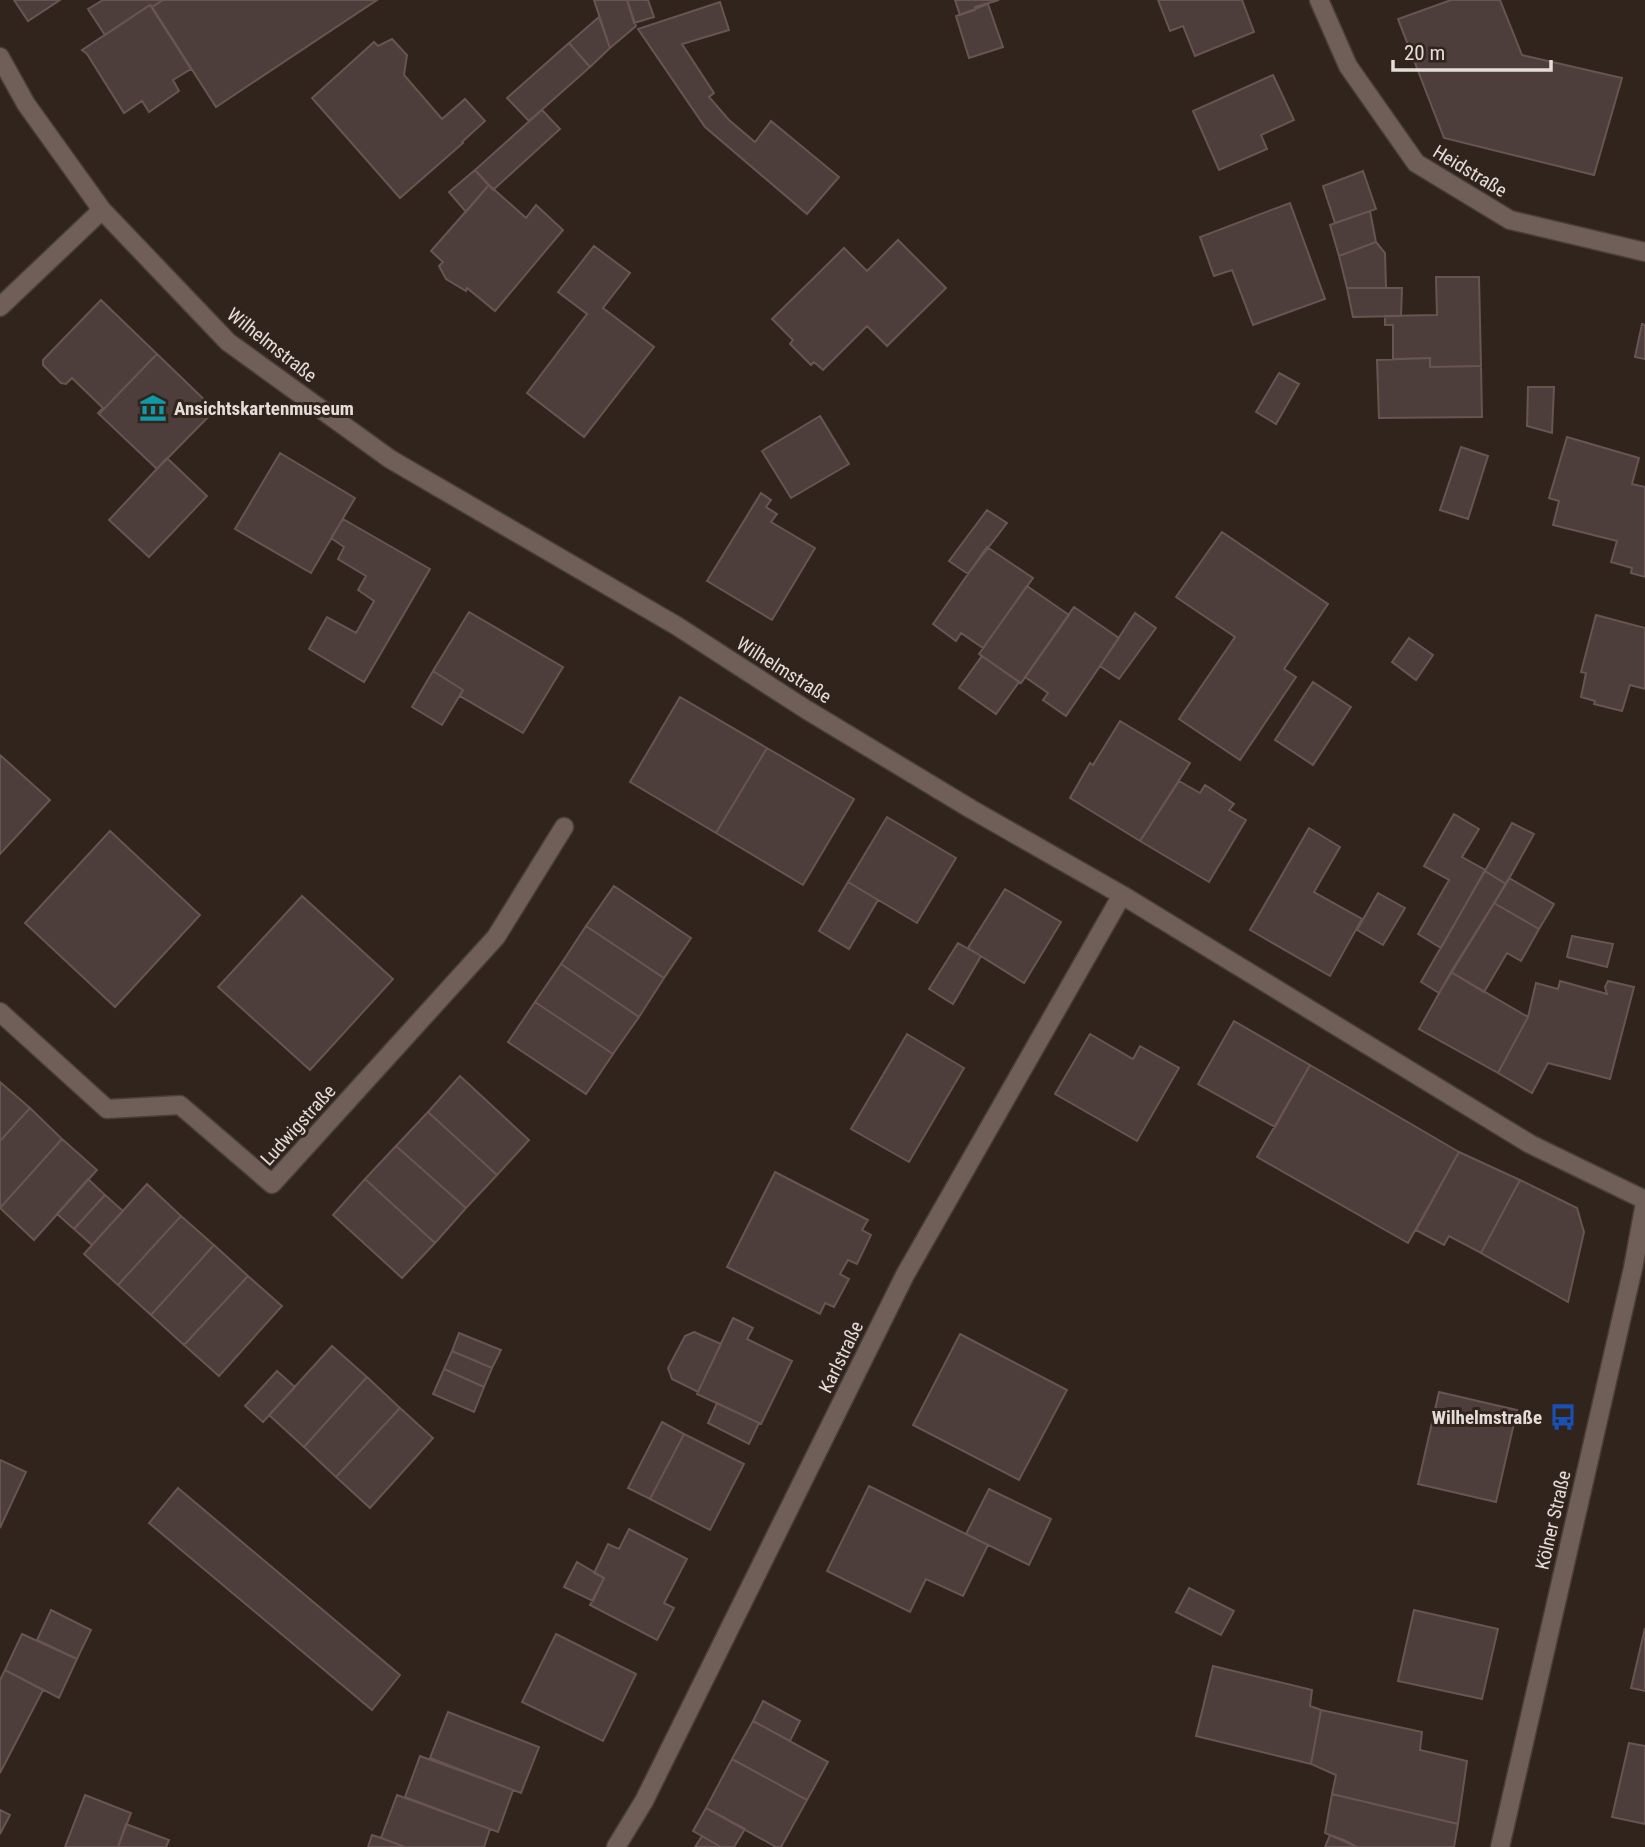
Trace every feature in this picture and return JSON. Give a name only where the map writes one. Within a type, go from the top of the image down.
[{"type":"street","name":"Heidstraße","points":[[1319,0],[1348,66],[1416,163],[1510,220],[1645,252]]},
{"type":"street","name":"Wilhelmstraße","points":[[0,57],[26,104],[102,210],[228,342],[390,459],[677,626],[807,710],[959,802],[1122,895],[1530,1144],[1645,1201]]},
{"type":"street","points":[[0,307],[102,210]]},
{"type":"street","name":"Ludwigstraße","points":[[0,1012],[107,1109],[180,1105],[272,1184],[496,936],[564,827]]},
{"type":"street","name":"Karlstraße","points":[[616,1847],[644,1801],[905,1275],[1122,895]]},
{"type":"street","name":"Kölner Straße","points":[[1500,1847],[1633,1268],[1645,1201]]},
{"type":"building","points":[[14,0],[60,0],[28,21]]},
{"type":"building","points":[[103,0],[163,0],[152,7],[150,5],[105,35],[88,9]]},
{"type":"building","points":[[163,0],[377,0],[216,107],[152,7]]},
{"type":"building","points":[[594,0],[627,0],[636,26],[610,48]]},
{"type":"building","points":[[627,0],[648,0],[654,17],[634,23]]},
{"type":"building","points":[[955,0],[999,0],[960,15]]},
{"type":"building","points":[[1158,0],[1242,0],[1254,32],[1195,56],[1183,26],[1170,31]]},
{"type":"building","points":[[1451,0],[1500,0],[1522,55],[1622,78],[1594,175],[1444,138],[1398,19]]},
{"type":"building","points":[[720,2],[729,30],[682,44],[714,93],[709,97],[729,120],[755,142],[771,121],[839,177],[807,214],[705,127],[638,29]]},
{"type":"building","points":[[988,4],[1003,47],[969,58],[956,16]]},
{"type":"building","points":[[150,5],[191,69],[173,80],[179,91],[149,112],[142,101],[124,113],[82,50]]},
{"type":"building","points":[[599,17],[610,48],[590,67],[569,43]]},
{"type":"building","points":[[392,39],[407,55],[404,75],[442,119],[465,99],[485,121],[400,198],[312,98],[374,42],[378,46]]},
{"type":"building","points":[[569,43],[590,67],[529,121],[507,98]]},
{"type":"building","points":[[1273,75],[1294,120],[1261,135],[1267,149],[1219,170],[1193,111]]},
{"type":"building","points":[[542,110],[560,129],[493,190],[475,170]]},
{"type":"building","points":[[475,170],[489,185],[466,212],[449,192]]},
{"type":"building","points":[[1363,171],[1376,209],[1335,223],[1323,186]]},
{"type":"building","points":[[489,185],[526,218],[536,205],[563,230],[495,311],[467,288],[466,291],[446,279],[439,266],[443,262],[431,251]]},
{"type":"building","points":[[1290,203],[1325,299],[1253,325],[1232,270],[1214,276],[1200,237]]},
{"type":"building","points":[[1370,211],[1376,242],[1339,256],[1330,225]]},
{"type":"building","points":[[898,240],[946,288],[887,346],[867,326],[823,370],[814,362],[811,365],[790,344],[793,340],[772,319],[844,248],[867,271]]},
{"type":"building","points":[[1376,242],[1385,253],[1386,288],[1347,288],[1339,256]]},
{"type":"building","points":[[594,246],[630,273],[603,308],[654,347],[584,437],[527,393],[587,314],[558,292]]},
{"type":"building","points":[[1436,277],[1479,277],[1481,366],[1430,367],[1430,358],[1393,359],[1393,325],[1385,325],[1385,316],[1437,315]]},
{"type":"building","points":[[1347,288],[1402,288],[1401,316],[1353,317]]},
{"type":"building","points":[[101,300],[157,354],[99,414],[103,408],[72,378],[66,384],[61,383],[43,365],[43,360]]},
{"type":"building","points":[[1642,324],[1645,325],[1645,359],[1635,357]]},
{"type":"building","points":[[157,354],[215,410],[157,469],[99,414]]},
{"type":"building","points":[[1430,358],[1430,367],[1481,366],[1482,417],[1379,418],[1377,360]]},
{"type":"building","points":[[1279,373],[1299,384],[1276,424],[1256,412]]},
{"type":"building","points":[[1528,387],[1554,387],[1552,433],[1527,426]]},
{"type":"building","points":[[820,416],[849,464],[791,498],[762,451]]},
{"type":"building","points":[[1567,437],[1639,458],[1632,484],[1645,487],[1645,577],[1631,573],[1632,568],[1611,562],[1617,541],[1553,525],[1559,501],[1549,498]]},
{"type":"building","points":[[1461,447],[1488,456],[1468,519],[1440,510]]},
{"type":"building","points":[[280,453],[355,498],[311,573],[235,529]]},
{"type":"building","points":[[167,458],[207,496],[149,557],[109,520]]},
{"type":"building","points":[[761,493],[771,500],[766,507],[777,514],[771,522],[815,548],[772,620],[707,581]]},
{"type":"building","points":[[987,510],[1007,523],[968,574],[949,561]]},
{"type":"building","points":[[343,519],[430,569],[364,682],[309,649],[327,617],[356,633],[374,601],[358,590],[366,576],[338,559],[344,547],[331,538]]},
{"type":"building","points":[[1222,532],[1328,604],[1284,669],[1296,677],[1240,760],[1179,719],[1235,637],[1176,597]]},
{"type":"building","points":[[987,547],[1033,578],[983,648],[961,633],[956,641],[933,624]]},
{"type":"building","points":[[1027,586],[1069,615],[1021,683],[979,654]]},
{"type":"building","points":[[1074,607],[1119,638],[1066,716],[1043,700],[1048,693],[1025,677]]},
{"type":"building","points":[[469,612],[563,667],[523,733],[460,696],[463,690],[433,671]]},
{"type":"building","points":[[1135,613],[1156,628],[1119,679],[1100,666]]},
{"type":"building","points":[[1596,615],[1645,628],[1645,689],[1630,685],[1622,711],[1594,704],[1595,701],[1581,697],[1586,673],[1581,672]]},
{"type":"building","points":[[1409,638],[1433,655],[1416,680],[1392,662]]},
{"type":"building","points":[[982,656],[1019,682],[996,714],[959,688]]},
{"type":"building","points":[[433,671],[463,690],[442,725],[412,707]]},
{"type":"building","points":[[1313,682],[1351,707],[1313,765],[1275,740]]},
{"type":"building","points":[[680,697],[767,748],[716,833],[630,782]]},
{"type":"building","points":[[1120,721],[1190,763],[1140,841],[1070,798],[1090,763],[1093,765]]},
{"type":"building","points":[[767,748],[854,799],[803,885],[716,833]]},
{"type":"building","points":[[0,755],[50,800],[0,854]]},
{"type":"building","points":[[1179,781],[1200,793],[1205,785],[1234,804],[1229,810],[1246,820],[1209,882],[1140,841]]},
{"type":"building","points":[[1454,814],[1479,829],[1462,857],[1485,870],[1441,948],[1418,934],[1449,880],[1424,866]]},
{"type":"building","points":[[887,817],[956,858],[917,923],[848,882]]},
{"type":"building","points":[[1512,823],[1534,834],[1506,884],[1485,871]]},
{"type":"building","points":[[1309,828],[1340,847],[1314,892],[1362,919],[1330,976],[1250,930]]},
{"type":"building","points":[[110,831],[200,915],[115,1007],[25,923]]},
{"type":"building","points":[[1485,871],[1506,884],[1439,993],[1421,982]]},
{"type":"building","points":[[1509,878],[1554,904],[1539,929],[1494,903]]},
{"type":"building","points":[[848,882],[878,900],[849,949],[819,931]]},
{"type":"building","points":[[614,886],[691,938],[664,978],[586,926]]},
{"type":"building","points":[[1005,889],[1061,922],[1024,983],[968,948]]},
{"type":"building","points":[[1378,893],[1405,908],[1383,945],[1357,930]]},
{"type":"building","points":[[302,896],[393,979],[310,1070],[218,987]]},
{"type":"building","points":[[1494,903],[1539,929],[1521,961],[1507,953],[1484,992],[1451,972]]},
{"type":"building","points":[[586,926],[664,978],[639,1017],[561,964]]},
{"type":"building","points":[[1572,936],[1613,944],[1607,967],[1567,957]]},
{"type":"building","points":[[958,943],[981,956],[953,1004],[929,989]]},
{"type":"building","points":[[561,964],[639,1017],[613,1054],[535,1002]]},
{"type":"building","points":[[1451,972],[1528,1017],[1498,1073],[1419,1029]]},
{"type":"building","points":[[1560,981],[1607,994],[1605,987],[1608,981],[1634,987],[1610,1079],[1548,1063],[1532,1093],[1498,1073],[1528,1017],[1536,983],[1558,989]]},
{"type":"building","points":[[535,1002],[613,1054],[586,1094],[508,1042]]},
{"type":"building","points":[[1234,1021],[1310,1065],[1275,1127],[1198,1084]]},
{"type":"building","points":[[907,1034],[964,1068],[909,1162],[851,1129]]},
{"type":"building","points":[[1090,1034],[1133,1059],[1140,1046],[1179,1068],[1137,1141],[1055,1094]]},
{"type":"building","points":[[1310,1065],[1459,1152],[1408,1243],[1257,1157]]},
{"type":"building","points":[[460,1076],[529,1140],[497,1175],[428,1112]]},
{"type":"building","points":[[0,1082],[30,1108],[0,1141]]},
{"type":"building","points":[[30,1108],[62,1139],[0,1208],[0,1141]]},
{"type":"building","points":[[428,1112],[497,1175],[466,1208],[396,1146]]},
{"type":"building","points":[[62,1139],[97,1170],[34,1240],[0,1208]]},
{"type":"building","points":[[396,1146],[466,1208],[435,1243],[365,1179]]},
{"type":"building","points":[[1459,1152],[1520,1180],[1481,1253],[1449,1236],[1444,1245],[1416,1230]]},
{"type":"building","points":[[775,1172],[868,1220],[862,1230],[871,1235],[857,1264],[848,1260],[840,1274],[849,1279],[834,1307],[825,1303],[820,1314],[727,1267]]},
{"type":"building","points":[[88,1179],[105,1195],[74,1229],[57,1214]]},
{"type":"building","points":[[365,1179],[435,1243],[402,1278],[333,1215]]},
{"type":"building","points":[[1520,1180],[1577,1208],[1584,1232],[1568,1302],[1481,1253]]},
{"type":"building","points":[[147,1184],[181,1216],[118,1285],[84,1254]]},
{"type":"building","points":[[105,1195],[123,1211],[92,1245],[74,1229]]},
{"type":"building","points":[[181,1216],[214,1245],[151,1315],[118,1285]]},
{"type":"building","points":[[214,1245],[248,1276],[184,1345],[151,1315]]},
{"type":"building","points":[[248,1276],[282,1306],[219,1376],[184,1345]]},
{"type":"building","points":[[733,1318],[753,1328],[747,1339],[792,1361],[761,1424],[697,1394]]},
{"type":"building","points":[[694,1332],[721,1344],[698,1392],[672,1379],[668,1368],[685,1336]]},
{"type":"building","points":[[459,1333],[501,1350],[492,1368],[452,1351]]},
{"type":"building","points":[[960,1334],[1067,1390],[1019,1480],[913,1425]]},
{"type":"building","points":[[332,1346],[367,1377],[304,1447],[269,1415]]},
{"type":"building","points":[[452,1351],[492,1368],[484,1387],[444,1369]]},
{"type":"building","points":[[444,1369],[484,1387],[474,1412],[433,1394]]},
{"type":"building","points":[[277,1371],[295,1387],[263,1422],[245,1406]]},
{"type":"building","points":[[367,1377],[400,1408],[336,1477],[304,1447]]},
{"type":"building","points":[[1439,1392],[1517,1410],[1496,1502],[1418,1484]]},
{"type":"building","points":[[717,1403],[759,1423],[749,1444],[708,1423]]},
{"type":"building","points":[[400,1408],[433,1438],[370,1508],[336,1477]]},
{"type":"building","points":[[662,1422],[684,1434],[650,1499],[628,1488]]},
{"type":"building","points":[[684,1434],[744,1464],[710,1530],[650,1499]]},
{"type":"building","points":[[0,1460],[26,1472],[0,1528]]},
{"type":"building","points":[[869,1486],[988,1545],[963,1596],[926,1579],[910,1612],[827,1571]]},
{"type":"building","points":[[178,1488],[400,1675],[372,1710],[149,1523]]},
{"type":"building","points":[[989,1489],[1051,1519],[1029,1565],[966,1534]]},
{"type":"building","points":[[629,1529],[687,1559],[664,1603],[674,1608],[657,1640],[590,1605],[604,1578],[594,1573],[608,1544],[619,1549]]},
{"type":"building","points":[[577,1562],[604,1578],[593,1601],[564,1587]]},
{"type":"building","points":[[1189,1588],[1234,1611],[1221,1635],[1176,1612]]},
{"type":"building","points":[[51,1610],[91,1630],[77,1659],[37,1640]]},
{"type":"building","points":[[1414,1610],[1498,1629],[1482,1699],[1398,1681]]},
{"type":"building","points":[[1645,1628],[1645,1691],[1631,1688]]},
{"type":"building","points":[[22,1634],[77,1659],[59,1698],[5,1670]]},
{"type":"building","points":[[556,1634],[636,1674],[603,1741],[522,1702]]},
{"type":"building","points":[[1213,1666],[1312,1690],[1310,1706],[1321,1710],[1311,1764],[1196,1736]]},
{"type":"building","points":[[5,1670],[43,1690],[0,1773],[0,1680]]},
{"type":"building","points":[[763,1701],[800,1721],[790,1741],[753,1721]]},
{"type":"building","points":[[1321,1710],[1422,1732],[1420,1750],[1467,1761],[1458,1824],[1332,1794],[1336,1775],[1311,1764]]},
{"type":"building","points":[[448,1712],[539,1747],[521,1793],[430,1758]]},
{"type":"building","points":[[753,1721],[828,1762],[807,1800],[732,1759]]},
{"type":"building","points":[[1629,1743],[1645,1746],[1645,1824],[1612,1817]]},
{"type":"building","points":[[420,1756],[513,1790],[498,1832],[405,1797]]},
{"type":"building","points":[[732,1759],[807,1800],[781,1847],[776,1847],[706,1808]]},
{"type":"building","points":[[1332,1794],[1458,1824],[1454,1847],[1357,1847],[1325,1833]]},
{"type":"building","points":[[85,1795],[131,1813],[118,1847],[65,1847]]},
{"type":"building","points":[[397,1795],[490,1829],[484,1847],[405,1847],[381,1838]]},
{"type":"building","points":[[706,1808],[745,1829],[734,1847],[721,1847],[693,1831]]},
{"type":"building","points":[[0,1810],[10,1815],[0,1834]]},
{"type":"building","points":[[126,1824],[169,1840],[166,1847],[118,1847]]},
{"type":"building","points":[[372,1835],[381,1838],[405,1847],[368,1847]]},
{"type":"building","points":[[1330,1835],[1344,1840],[1357,1847],[1325,1847]]},
{"type":"building","points":[[702,1836],[721,1847],[695,1847]]},
{"type":"place","name":"Ansichtskartenmuseum","points":[[153,408]]},
{"type":"place","name":"Wilhelmstraße","points":[[1563,1417]]}]
